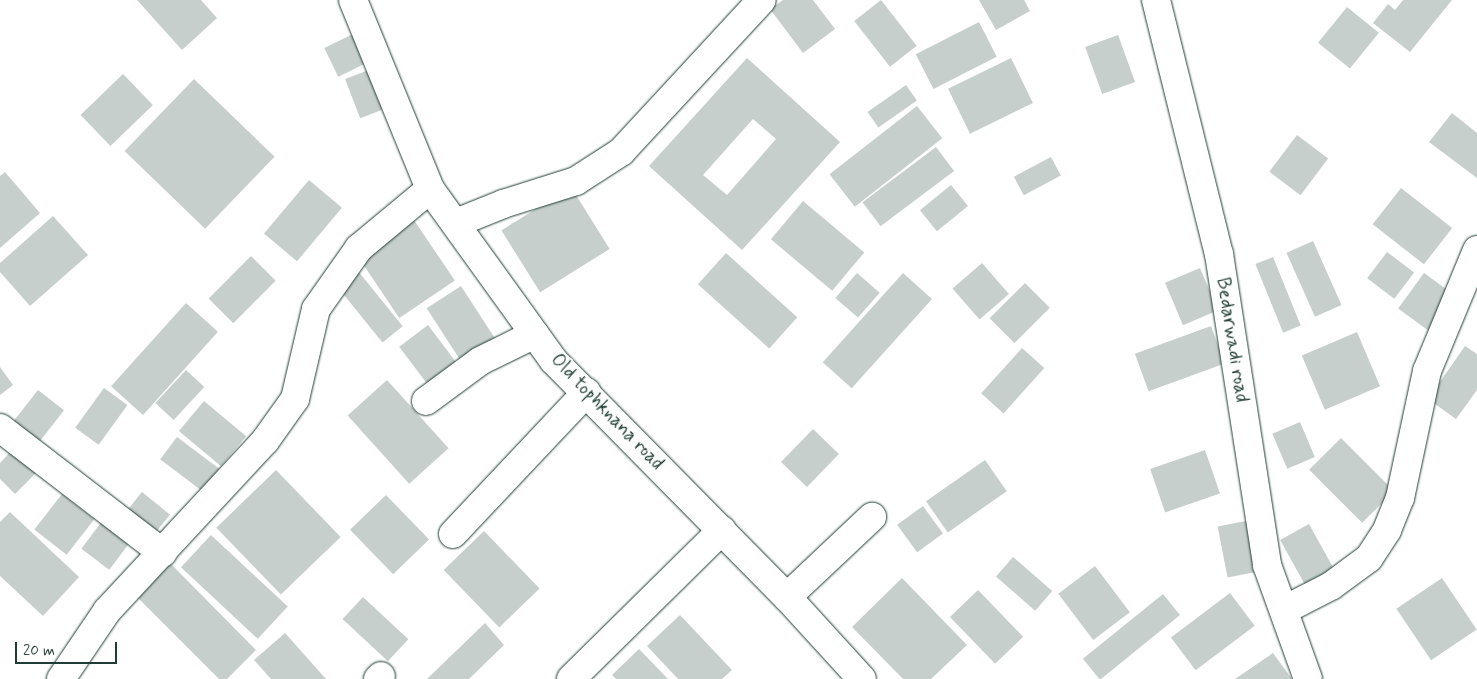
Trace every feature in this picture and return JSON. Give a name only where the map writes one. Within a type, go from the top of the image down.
[{"type":"street","name":"Old tophknana road","points":[[353,0],[430,189],[554,361],[587,392],[788,597],[860,678]]},
{"type":"street","points":[[456,223],[502,204],[576,181],[621,152],[762,0]]},
{"type":"street","name":"Bedarwadi road","points":[[1156,0],[1218,254],[1267,565],[1308,679]]},
{"type":"street","points":[[61,679],[108,611],[265,440],[295,399],[316,309],[360,248],[430,189]]},
{"type":"street","points":[[1284,610],[1331,586],[1369,558],[1387,530],[1400,498],[1427,371],[1477,250]]},
{"type":"street","points":[[426,401],[480,361],[535,334]]},
{"type":"street","points":[[453,534],[587,392]]},
{"type":"street","points":[[0,428],[163,553]]},
{"type":"street","points":[[788,597],[872,517]]},
{"type":"street","points":[[571,679],[722,530]]},
{"type":"building","points":[[137,0],[201,0],[217,18],[182,50]]},
{"type":"building","points":[[783,0],[813,0],[835,29],[803,53],[770,9]]},
{"type":"building","points":[[881,0],[917,46],[890,67],[854,21]]},
{"type":"building","points":[[979,0],[1024,0],[1030,11],[996,30]]},
{"type":"building","points":[[1403,0],[1452,0],[1410,52],[1373,23],[1388,4],[1395,10]]},
{"type":"building","points":[[1347,7],[1379,33],[1350,69],[1318,43]]},
{"type":"building","points":[[979,22],[997,57],[933,89],[916,54]]},
{"type":"building","points":[[353,34],[367,63],[338,77],[324,48]]},
{"type":"building","points":[[1118,35],[1135,82],[1102,94],[1085,47]]},
{"type":"building","points":[[747,58],[840,142],[742,250],[649,166]],"holes":[[[753,119],[776,139],[727,195],[703,175]]]},
{"type":"building","points":[[1011,58],[1033,103],[970,134],[948,89]]},
{"type":"building","points":[[374,68],[389,107],[360,118],[345,79]]},
{"type":"building","points":[[123,74],[153,105],[110,146],[81,115]]},
{"type":"building","points":[[194,79],[275,157],[205,229],[125,151]]},
{"type":"building","points":[[906,85],[917,101],[878,128],[867,112]]},
{"type":"building","points":[[917,106],[942,138],[855,207],[830,174]]},
{"type":"building","points":[[1452,113],[1477,133],[1477,178],[1429,142]]},
{"type":"building","points":[[1297,135],[1328,158],[1300,195],[1269,172]]},
{"type":"building","points":[[936,147],[954,171],[881,226],[863,202]]},
{"type":"building","points":[[1051,157],[1061,176],[1024,195],[1014,177]]},
{"type":"building","points":[[5,172],[40,213],[0,248],[0,176]]},
{"type":"building","points":[[309,180],[342,208],[297,261],[264,234]]},
{"type":"building","points":[[951,185],[968,206],[937,231],[920,210]]},
{"type":"building","points":[[571,187],[610,249],[540,292],[501,230]]},
{"type":"building","points":[[1401,188],[1452,228],[1424,264],[1373,224]]},
{"type":"building","points":[[803,201],[864,252],[832,291],[771,239]]},
{"type":"building","points":[[53,216],[88,255],[30,306],[0,272],[0,263]]},
{"type":"building","points":[[414,220],[455,281],[399,318],[358,257]]},
{"type":"building","points":[[1313,241],[1341,305],[1315,317],[1287,253]]},
{"type":"building","points":[[1387,252],[1414,272],[1394,299],[1367,278]]},
{"type":"building","points":[[726,253],[797,317],[769,348],[698,284]]},
{"type":"building","points":[[251,256],[276,281],[233,323],[209,298]]},
{"type":"building","points":[[1273,257],[1301,326],[1283,333],[1255,264]]},
{"type":"building","points":[[982,263],[1009,294],[979,320],[953,289]]},
{"type":"building","points":[[1200,268],[1218,310],[1183,325],[1165,283]]},
{"type":"building","points":[[358,271],[403,326],[382,343],[338,287]]},
{"type":"building","points":[[857,273],[880,293],[858,318],[835,298]]},
{"type":"building","points":[[903,273],[932,299],[852,388],[823,362]]},
{"type":"building","points":[[1424,273],[1456,296],[1430,332],[1398,309]]},
{"type":"building","points":[[1025,283],[1050,308],[1014,343],[990,318]]},
{"type":"building","points":[[461,286],[496,340],[461,362],[427,308]]},
{"type":"building","points":[[186,303],[218,332],[143,415],[111,386]]},
{"type":"building","points":[[428,325],[459,366],[430,387],[399,347]]},
{"type":"building","points":[[1211,326],[1225,364],[1149,391],[1135,354]]},
{"type":"building","points":[[1357,332],[1380,386],[1325,410],[1302,355]]},
{"type":"building","points":[[1465,346],[1477,354],[1477,390],[1456,419],[1428,399]]},
{"type":"building","points":[[1022,348],[1044,368],[1003,413],[981,393]]},
{"type":"building","points":[[0,367],[13,385],[0,395]]},
{"type":"building","points":[[186,370],[204,387],[174,420],[155,403]]},
{"type":"building","points":[[387,380],[449,448],[409,484],[348,415]]},
{"type":"building","points":[[104,388],[127,405],[99,445],[75,428]]},
{"type":"building","points":[[38,390],[64,410],[35,447],[9,427]]},
{"type":"building","points":[[204,401],[246,436],[221,466],[179,431]]},
{"type":"building","points":[[1300,422],[1315,457],[1287,469],[1272,434]]},
{"type":"building","points":[[813,429],[839,454],[807,487],[781,462]]},
{"type":"building","points":[[177,437],[221,470],[204,492],[160,459]]},
{"type":"building","points":[[1341,438],[1394,491],[1362,523],[1309,470]]},
{"type":"building","points":[[13,449],[37,472],[15,494],[0,479],[0,463]]},
{"type":"building","points":[[1205,450],[1220,493],[1165,512],[1150,469]]},
{"type":"building","points":[[985,460],[1007,491],[948,532],[926,501]]},
{"type":"building","points":[[276,470],[341,537],[281,595],[216,528]]},
{"type":"building","points":[[142,492],[170,515],[150,539],[122,516]]},
{"type":"building","points":[[62,494],[94,519],[67,555],[34,529]]},
{"type":"building","points":[[386,495],[429,540],[393,574],[350,530]]},
{"type":"building","points":[[923,506],[943,534],[917,552],[897,525]]},
{"type":"building","points":[[10,512],[79,577],[43,616],[0,576],[0,522]]},
{"type":"building","points":[[109,512],[137,533],[109,570],[81,549]]},
{"type":"building","points":[[1251,520],[1261,571],[1228,578],[1218,526]]},
{"type":"building","points":[[1309,524],[1338,576],[1309,592],[1280,540]]},
{"type":"building","points":[[484,531],[540,589],[499,627],[444,570]]},
{"type":"building","points":[[211,535],[288,607],[258,639],[181,567]]},
{"type":"building","points":[[1013,557],[1052,591],[1035,611],[996,577]]},
{"type":"building","points":[[168,561],[256,650],[227,679],[219,679],[134,594]]},
{"type":"building","points":[[1095,566],[1130,612],[1093,640],[1058,594]]},
{"type":"building","points":[[902,578],[967,645],[931,679],[903,679],[852,627]]},
{"type":"building","points":[[1442,578],[1477,629],[1431,660],[1396,609]]},
{"type":"building","points":[[978,590],[1023,637],[995,664],[950,617]]},
{"type":"building","points":[[1230,593],[1255,626],[1196,670],[1171,638]]},
{"type":"building","points":[[1163,594],[1180,615],[1101,679],[1083,659]]},
{"type":"building","points":[[363,597],[408,639],[388,661],[343,619]]},
{"type":"building","points":[[680,615],[732,670],[722,679],[678,679],[647,646]]},
{"type":"building","points":[[485,623],[504,645],[469,679],[427,679]]},
{"type":"building","points":[[285,633],[326,679],[271,679],[254,660]]},
{"type":"building","points":[[639,649],[668,679],[616,679],[612,675]]},
{"type":"building","points":[[1273,653],[1292,679],[1235,679]]}]
